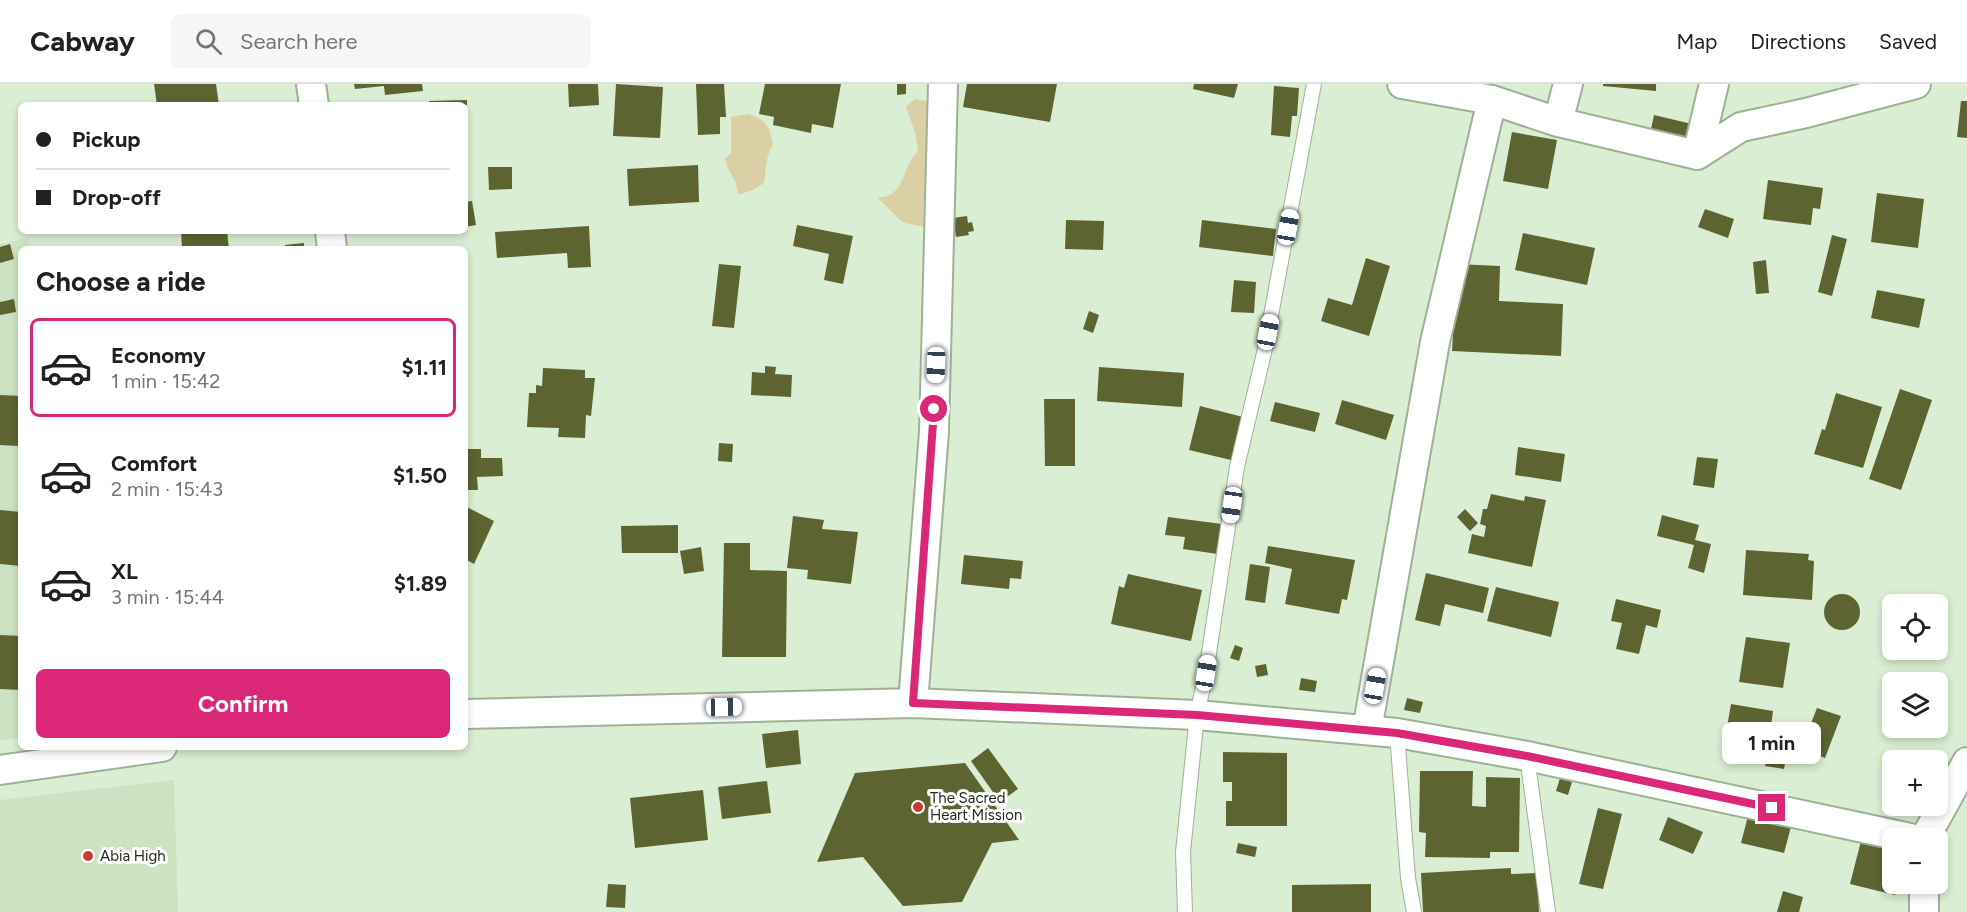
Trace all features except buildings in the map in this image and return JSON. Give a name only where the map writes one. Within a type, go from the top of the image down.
[{"type":"street","points":[[311,84],[314,102]]},
{"type":"street","points":[[913,703],[934,432],[943,84]]},
{"type":"street","points":[[1401,84],[1492,100],[1558,122],[1697,155],[1741,127],[1806,113],[1916,84]]},
{"type":"street","points":[[1558,122],[1568,84]]},
{"type":"street","points":[[1697,155],[1714,84]]},
{"type":"street","points":[[1367,730],[1435,342],[1492,100]]},
{"type":"street","points":[[468,714],[913,703],[1197,715],[1397,733],[1527,756],[1882,832]]},
{"type":"street","points":[[0,770],[141,750]]},
{"type":"street","points":[[1934,828],[1956,802],[1967,762]]},
{"type":"street","points":[[1924,894],[1924,912]]},
{"type":"lane","points":[[1185,912],[1183,852],[1197,715],[1208,662],[1237,467],[1264,353],[1314,84]]},
{"type":"lane","points":[[1397,733],[1408,878],[1414,912]]},
{"type":"lane","points":[[1527,756],[1548,912]]},
{"type":"shaded area","points":[[915,99],[932,102],[928,228],[902,222],[878,198],[891,195],[897,189],[910,161],[918,152],[916,136],[906,106]]},
{"type":"shaded area","points":[[748,114],[763,121],[770,133],[773,145],[768,158],[764,183],[738,195],[736,184],[725,159],[731,153],[731,117]]},
{"type":"shaded area","points":[[28,238],[29,246],[18,246],[18,738],[0,740],[0,244]]},
{"type":"shaded area","name":"Abia High","points":[[174,780],[178,912],[0,912],[0,800]]},
{"type":"place","name":"The Sacred Heart Mission","points":[[918,807]]},
{"type":"place","name":"Abia High","points":[[88,856]]},
{"type":"route","points":[[934,409],[913,703],[1197,715],[1397,733],[1527,756],[1772,808]]}]
